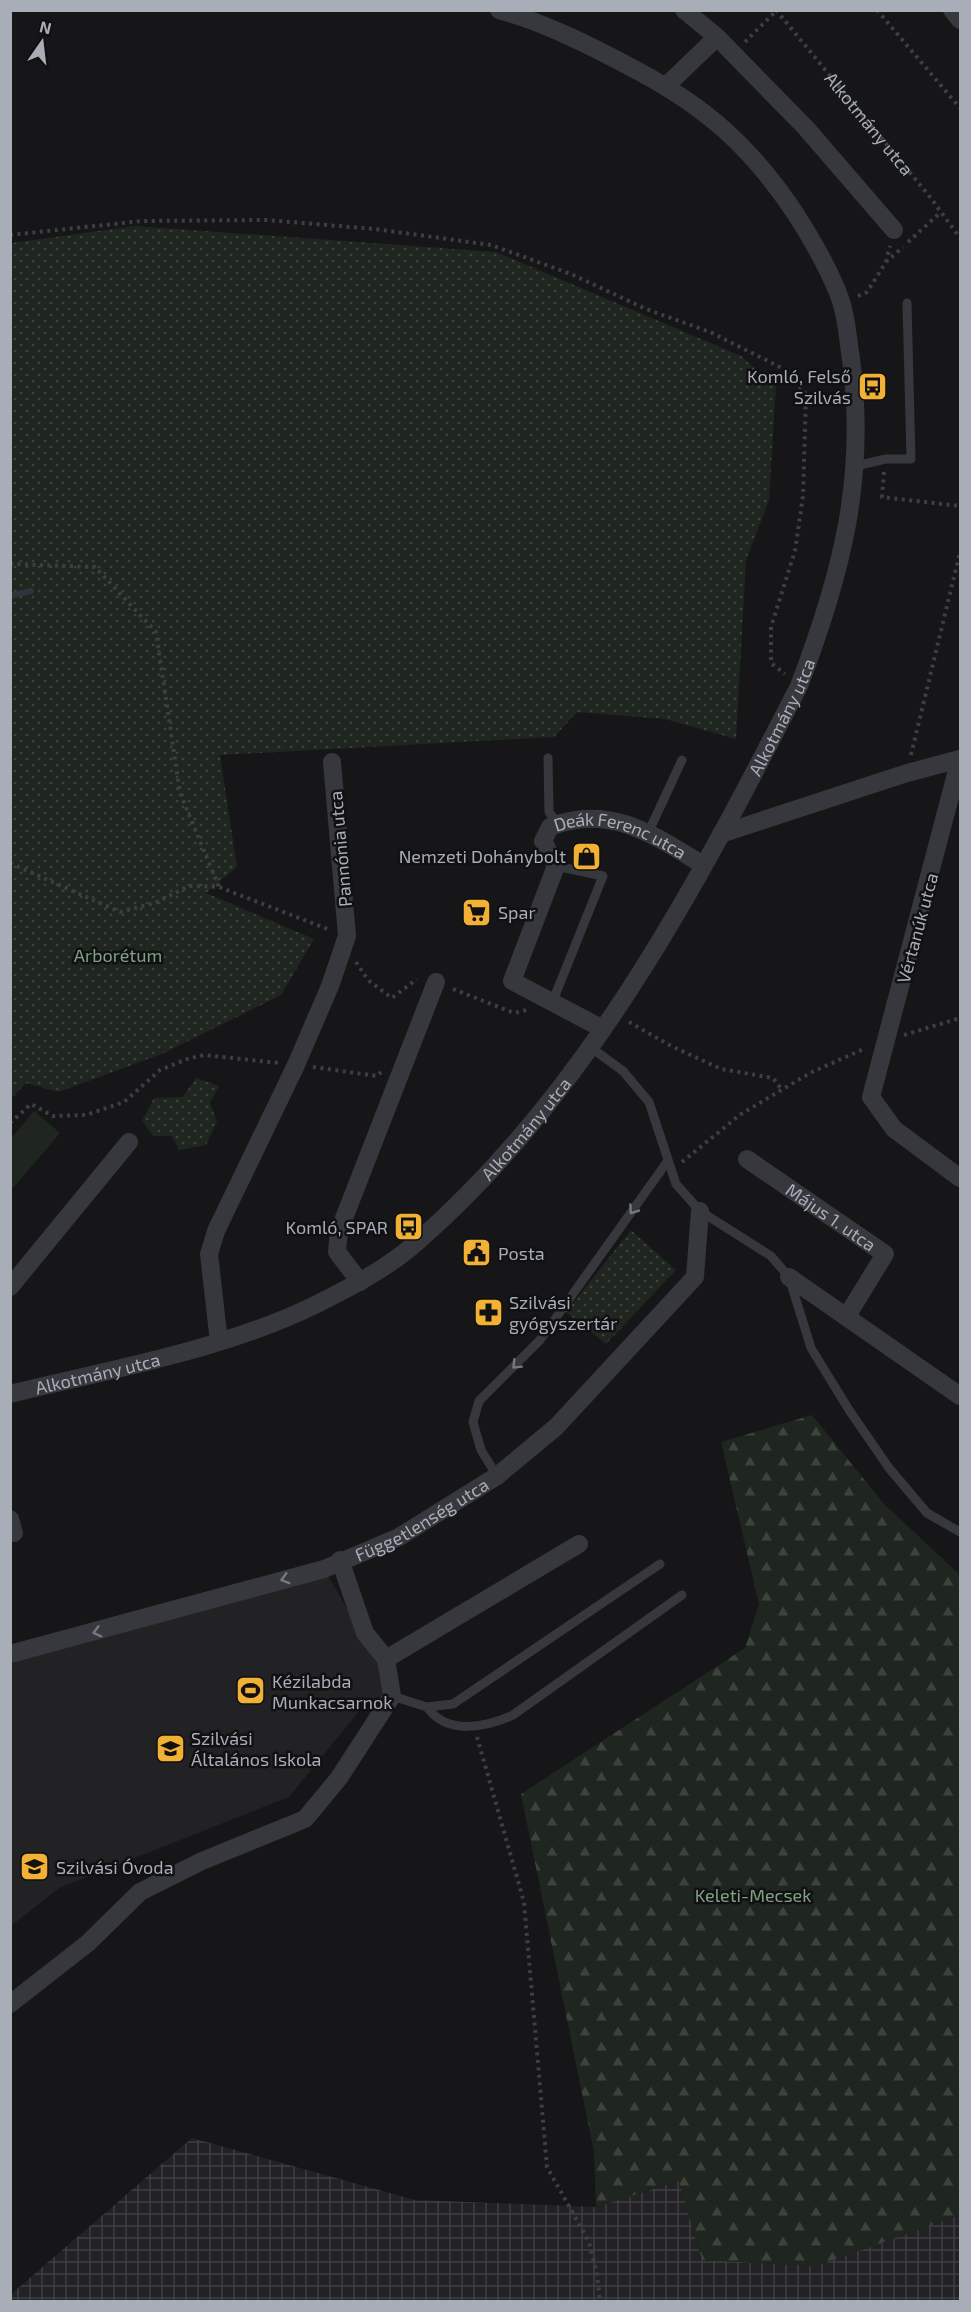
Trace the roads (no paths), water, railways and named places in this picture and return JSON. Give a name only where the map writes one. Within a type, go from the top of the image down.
[{"type":"street","name":"Alkotmány utca","points":[[10,1394],[219,1342],[314,1306],[360,1282],[416,1244],[541,1113],[603,1029],[662,939],[721,834],[799,686],[832,593],[851,509],[858,436],[853,376],[843,312],[833,280],[808,233],[770,175],[700,108],[666,86],[609,56],[518,15],[499,10]]},
{"type":"street","points":[[684,10],[734,53],[806,128],[894,230]]},
{"type":"street","points":[[952,10],[960,20]]},
{"type":"street","points":[[666,86],[717,37]]},
{"type":"street","points":[[721,834],[906,773],[960,759]]},
{"type":"street","name":"Vértanúk utca","points":[[960,759],[871,1097],[894,1129],[960,1178]]},
{"type":"street","name":"Pannónia utca","points":[[219,1342],[209,1254],[216,1231],[296,1065],[338,968],[347,936],[332,762]]},
{"type":"street","name":"Deák Ferenc utca","points":[[603,1029],[512,981],[555,866],[543,842],[550,827],[570,819],[611,819],[649,831],[703,865]]},
{"type":"street","points":[[360,1282],[338,1252],[339,1231],[436,982]]},
{"type":"street","points":[[10,1287],[129,1142]]},
{"type":"street","name":"Május 1. utca","points":[[747,1159],[885,1254],[847,1316]]},
{"type":"street","name":"Függetlenség utca","points":[[10,1654],[324,1569],[340,1560],[399,1537],[497,1476],[556,1427],[695,1276],[700,1211]]},
{"type":"street","points":[[789,1277],[960,1395]]},
{"type":"street","points":[[386,1659],[579,1544]]},
{"type":"street","points":[[10,2004],[88,1943],[140,1892],[202,1861],[305,1819],[339,1778],[392,1696],[386,1659],[365,1633],[340,1560]]},
{"type":"lane","points":[[855,466],[886,459],[911,459],[907,303]]},
{"type":"lane","points":[[548,758],[549,812],[558,824]]},
{"type":"lane","points":[[649,831],[682,760]]},
{"type":"lane","points":[[552,1003],[603,876],[555,866]]},
{"type":"lane","points":[[590,1047],[623,1071],[649,1102],[668,1167],[676,1184],[700,1211],[771,1256],[789,1277],[811,1348],[849,1410],[890,1468],[927,1513],[960,1532]]},
{"type":"lane","points":[[497,1476],[481,1450],[473,1422],[479,1401],[540,1340],[668,1167]]},
{"type":"lane","points":[[392,1696],[427,1707],[453,1704],[660,1564]]},
{"type":"lane","points":[[427,1707],[432,1715],[463,1728],[494,1723],[513,1715],[682,1594]]},
{"type":"waterway","points":[[10,596],[31,591]]},
{"type":"place","name":"Komló, Felső Szilvás","points":[[872,386]]},
{"type":"place","name":"Nemzeti Dohánybolt","points":[[587,856]]},
{"type":"place","name":"Spar","points":[[477,912]]},
{"type":"place","name":"Komló, SPAR","points":[[409,1227]]},
{"type":"place","name":"Posta","points":[[477,1253]]},
{"type":"place","name":"Szilvási gyógyszertár","points":[[488,1312]]},
{"type":"place","name":"Kézilabda Munkacsarnok","points":[[251,1691]]},
{"type":"place","name":"Szilvási Általános Iskola","points":[[170,1748]]},
{"type":"place","name":"Szilvási Óvoda","points":[[35,1867]]},
{"type":"park label","name":"Arborétum","points":[[118,955]]},
{"type":"park label","name":"Keleti-Mecsek","points":[[753,1895]]}]
